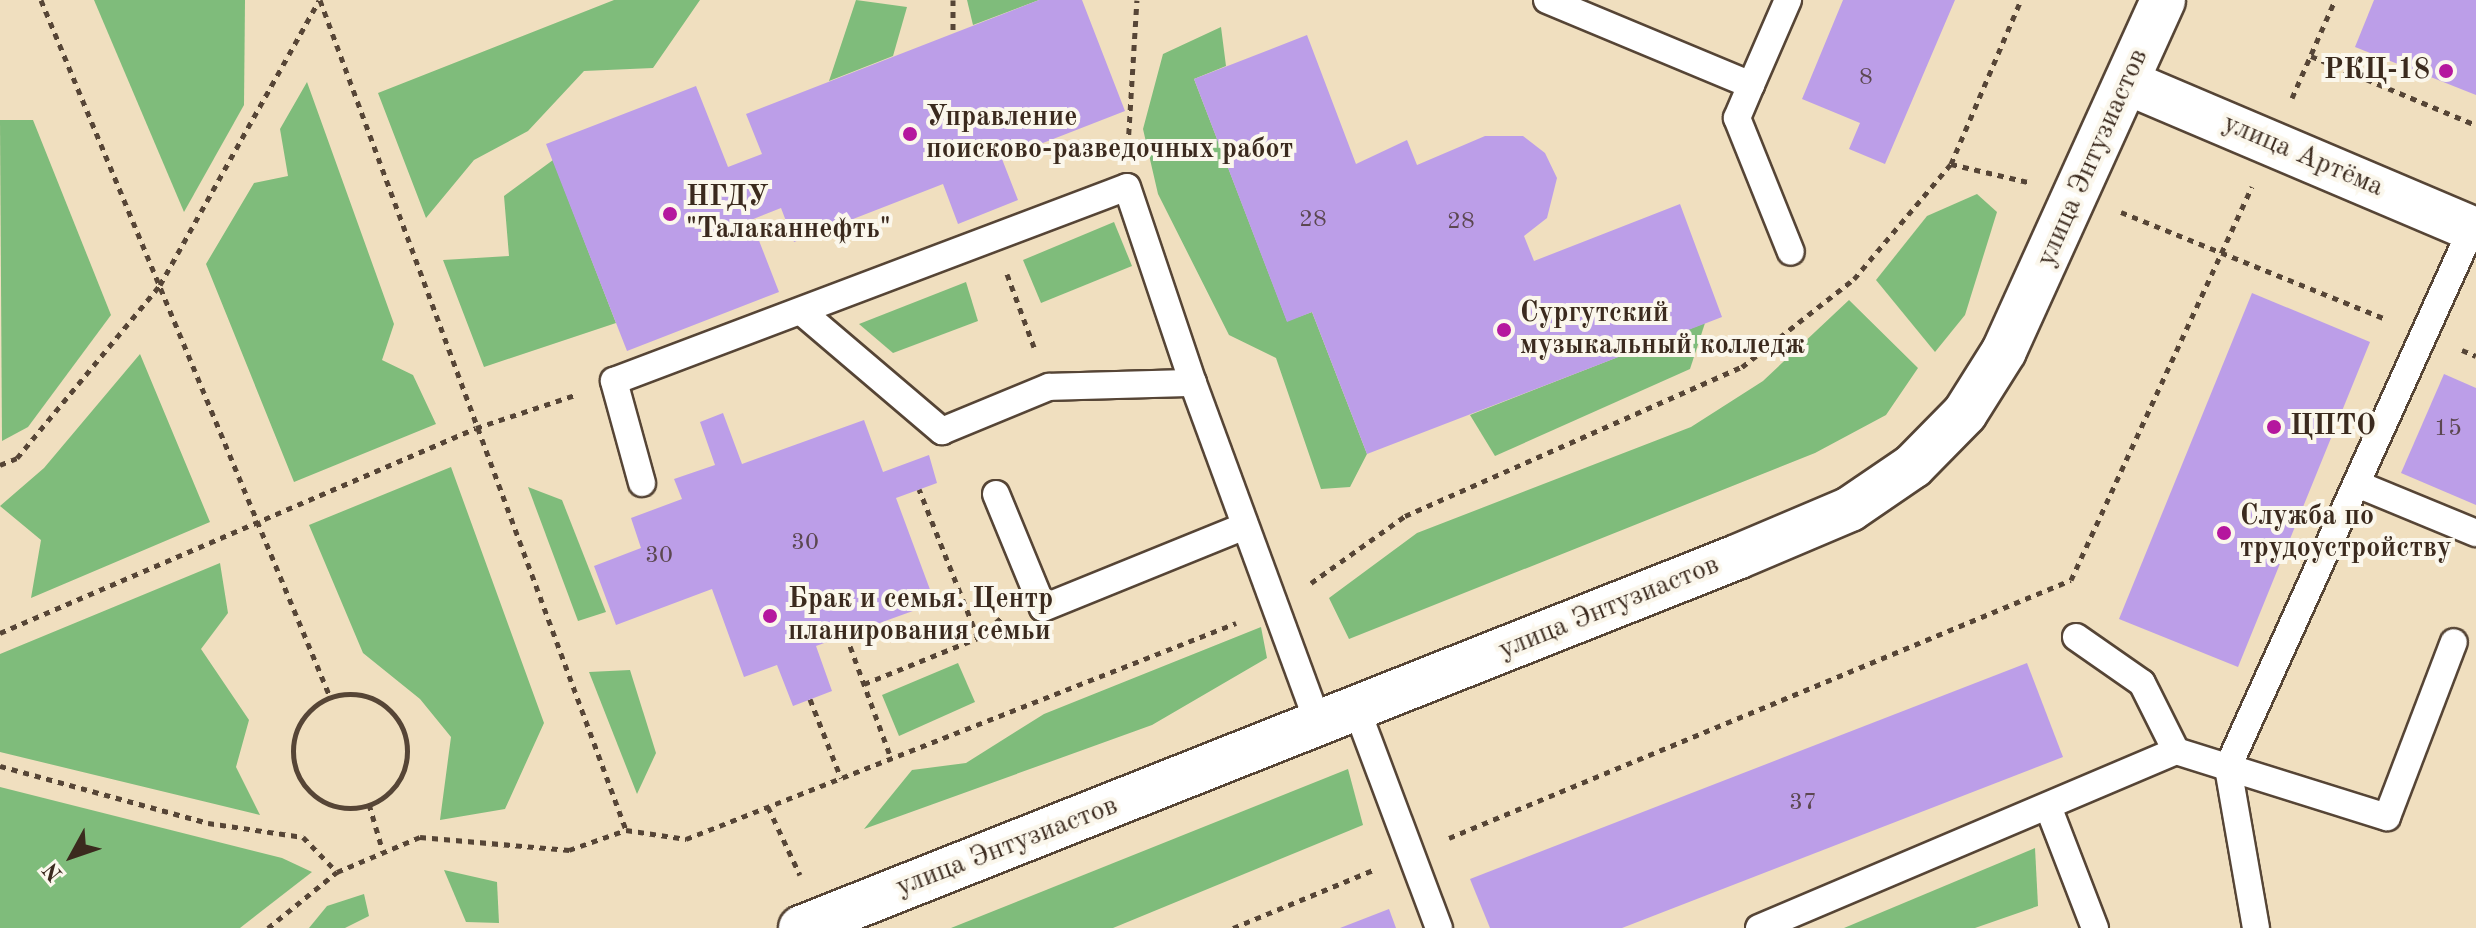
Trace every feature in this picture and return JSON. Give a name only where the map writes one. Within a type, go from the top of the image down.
[{"type":"main road","name":"улица Энтузиастов","points":[[812,924],[1338,717],[1850,509],[1913,466],[1965,413],[2004,351],[2079,194],[2163,0]]},
{"type":"main road","name":"улица Артёма","points":[[2129,83],[2474,229]]},
{"type":"lane","points":[[1547,0],[1751,85]]},
{"type":"lane","points":[[1788,0],[1737,118],[1791,252]]},
{"type":"lane","points":[[642,483],[614,381],[1127,187],[1245,526],[1338,717],[1411,854],[1439,928]]},
{"type":"lane","points":[[2256,928],[2228,767],[2474,229]]},
{"type":"lane","points":[[802,312],[942,431],[1049,387],[1193,383]]},
{"type":"lane","points":[[2357,484],[2476,533]]},
{"type":"lane","points":[[996,494],[1043,608],[1245,526]]},
{"type":"lane","points":[[2076,637],[2142,683],[2176,751]]},
{"type":"lane","points":[[1759,928],[2049,809],[2176,751],[2387,817],[2454,642]]},
{"type":"lane","points":[[2049,809],[2095,928]]},
{"type":"path","points":[[41,0],[331,699]]},
{"type":"path","points":[[0,465],[17,458],[160,285],[320,0]]},
{"type":"path","points":[[320,0],[626,830]]},
{"type":"path","points":[[953,0],[953,33]]},
{"type":"path","points":[[1127,187],[1130,31],[1137,0]]},
{"type":"path","points":[[1233,928],[2071,580],[2335,0]]},
{"type":"path","points":[[2311,56],[2476,125]]},
{"type":"path","points":[[1951,164],[2079,194],[2476,356]]},
{"type":"path","points":[[994,238],[1049,387]]},
{"type":"path","points":[[0,633],[476,428],[614,381]]},
{"type":"path","points":[[864,684],[978,638],[919,489]]},
{"type":"path","points":[[846,635],[891,758]]},
{"type":"path","points":[[355,691],[396,712],[410,757],[389,798],[333,809],[304,790],[289,746],[308,707],[331,699],[355,691]]},
{"type":"path","points":[[810,699],[841,778]]},
{"type":"path","points":[[0,766],[208,823],[303,837],[337,872]]},
{"type":"path","points":[[369,804],[383,852]]},
{"type":"path","points":[[768,807],[812,924]]},
{"type":"green space","points":[[94,0],[245,0],[244,105],[184,212]]},
{"type":"green space","points":[[614,0],[700,0],[653,68],[584,71],[528,131],[474,160],[426,218],[378,93]]},
{"type":"green space","points":[[856,0],[907,7],[893,56],[829,81]]},
{"type":"green space","points":[[967,0],[1039,0],[973,25]]},
{"type":"green space","points":[[1221,27],[1226,66],[1194,79],[1287,321],[1312,312],[1367,454],[1350,487],[1321,489],[1276,358],[1229,335],[1158,194],[1143,129],[1163,54]]},
{"type":"green space","points":[[307,82],[394,324],[382,360],[413,375],[436,424],[294,482],[206,264],[254,183],[288,176],[280,129]]},
{"type":"green space","points":[[0,120],[33,120],[111,315],[28,427],[2,441]]},
{"type":"green space","points":[[553,160],[616,323],[484,367],[443,260],[509,256],[504,196]]},
{"type":"green space","points":[[1977,194],[1997,212],[1965,315],[1935,352],[1876,280],[1927,216]]},
{"type":"green space","points":[[1114,222],[1132,266],[1041,303],[1023,260]]},
{"type":"green space","points":[[966,282],[978,321],[893,353],[859,324]]},
{"type":"green space","points":[[1849,300],[1918,368],[1886,415],[1815,453],[1349,639],[1329,598],[1417,533],[1691,427],[1763,381]]},
{"type":"green space","points":[[1705,323],[1690,369],[1495,456],[1470,415]]},
{"type":"green space","points":[[140,354],[210,522],[31,598],[41,540],[0,506],[44,468]]},
{"type":"green space","points":[[451,467],[544,723],[505,809],[440,820],[451,737],[420,699],[363,653],[309,525]]},
{"type":"green space","points":[[528,487],[562,500],[606,612],[578,621]]},
{"type":"green space","points":[[220,563],[228,613],[201,649],[249,720],[236,767],[260,815],[0,752],[0,654]]},
{"type":"green space","points":[[1261,627],[1267,658],[1152,725],[864,829],[912,770],[966,763],[1044,714]]},
{"type":"green space","points":[[958,663],[975,702],[899,736],[882,695]]},
{"type":"green space","points":[[630,670],[656,753],[637,794],[589,672]]},
{"type":"green space","points":[[1348,769],[1363,825],[1113,928],[951,928]]},
{"type":"green space","points":[[0,787],[282,858],[312,872],[240,928],[0,928]]},
{"type":"green space","points":[[2035,848],[2038,906],[1975,928],[1844,928]]},
{"type":"green space","points":[[444,870],[497,882],[499,923],[466,922]]},
{"type":"green space","points":[[364,894],[369,916],[345,928],[309,928],[327,906]]},
{"type":"building","points":[[1039,0],[1082,0],[1125,111],[1002,159],[1018,200],[958,224],[943,184],[794,242],[781,208],[751,220],[779,292],[627,351],[546,144],[696,86],[728,167],[762,154],[746,114]]},
{"type":"building","points":[[1843,0],[1955,0],[1885,164],[1849,149],[1860,123],[1802,99]]},
{"type":"building","name":"РКЦ-18","points":[[2374,0],[2476,0],[2476,95],[2355,47]]},
{"type":"building","points":[[1307,35],[1356,164],[1407,140],[1417,165],[1485,136],[1523,136],[1545,153],[1557,178],[1547,218],[1524,236],[1534,261],[1680,204],[1722,317],[1367,454],[1312,312],[1287,322],[1194,79]]},
{"type":"building","name":"Служба по трудоустройству","points":[[2252,293],[2370,342],[2238,667],[2119,619]]},
{"type":"building","points":[[2444,374],[2476,388],[2476,505],[2401,473]]},
{"type":"building","points":[[723,413],[742,464],[864,420],[883,472],[929,455],[937,483],[896,498],[935,603],[816,646],[832,691],[793,706],[777,665],[744,677],[712,589],[616,625],[594,566],[641,548],[631,518],[682,499],[674,479],[715,465],[700,422]]},
{"type":"building","points":[[2027,663],[2063,757],[1622,928],[1490,928],[1470,879]]},
{"type":"building","points":[[1389,909],[1396,928],[1340,928]]},
{"type":"place","name":"РКЦ-18","points":[[2446,71]]},
{"type":"place","name":"Управление поисково-разведочных работ","points":[[910,134]]},
{"type":"place","name":"НГДУ \"Талаканнефть\"","points":[[670,214]]},
{"type":"place","name":"Сургутский музыкальный колледж","points":[[1504,330]]},
{"type":"place","name":"ЦПТО","points":[[2274,427]]},
{"type":"place","name":"Служба по трудоустройству","points":[[2224,533]]},
{"type":"place","name":"Брак и семья. Центр планирования семьи","points":[[770,616]]}]
